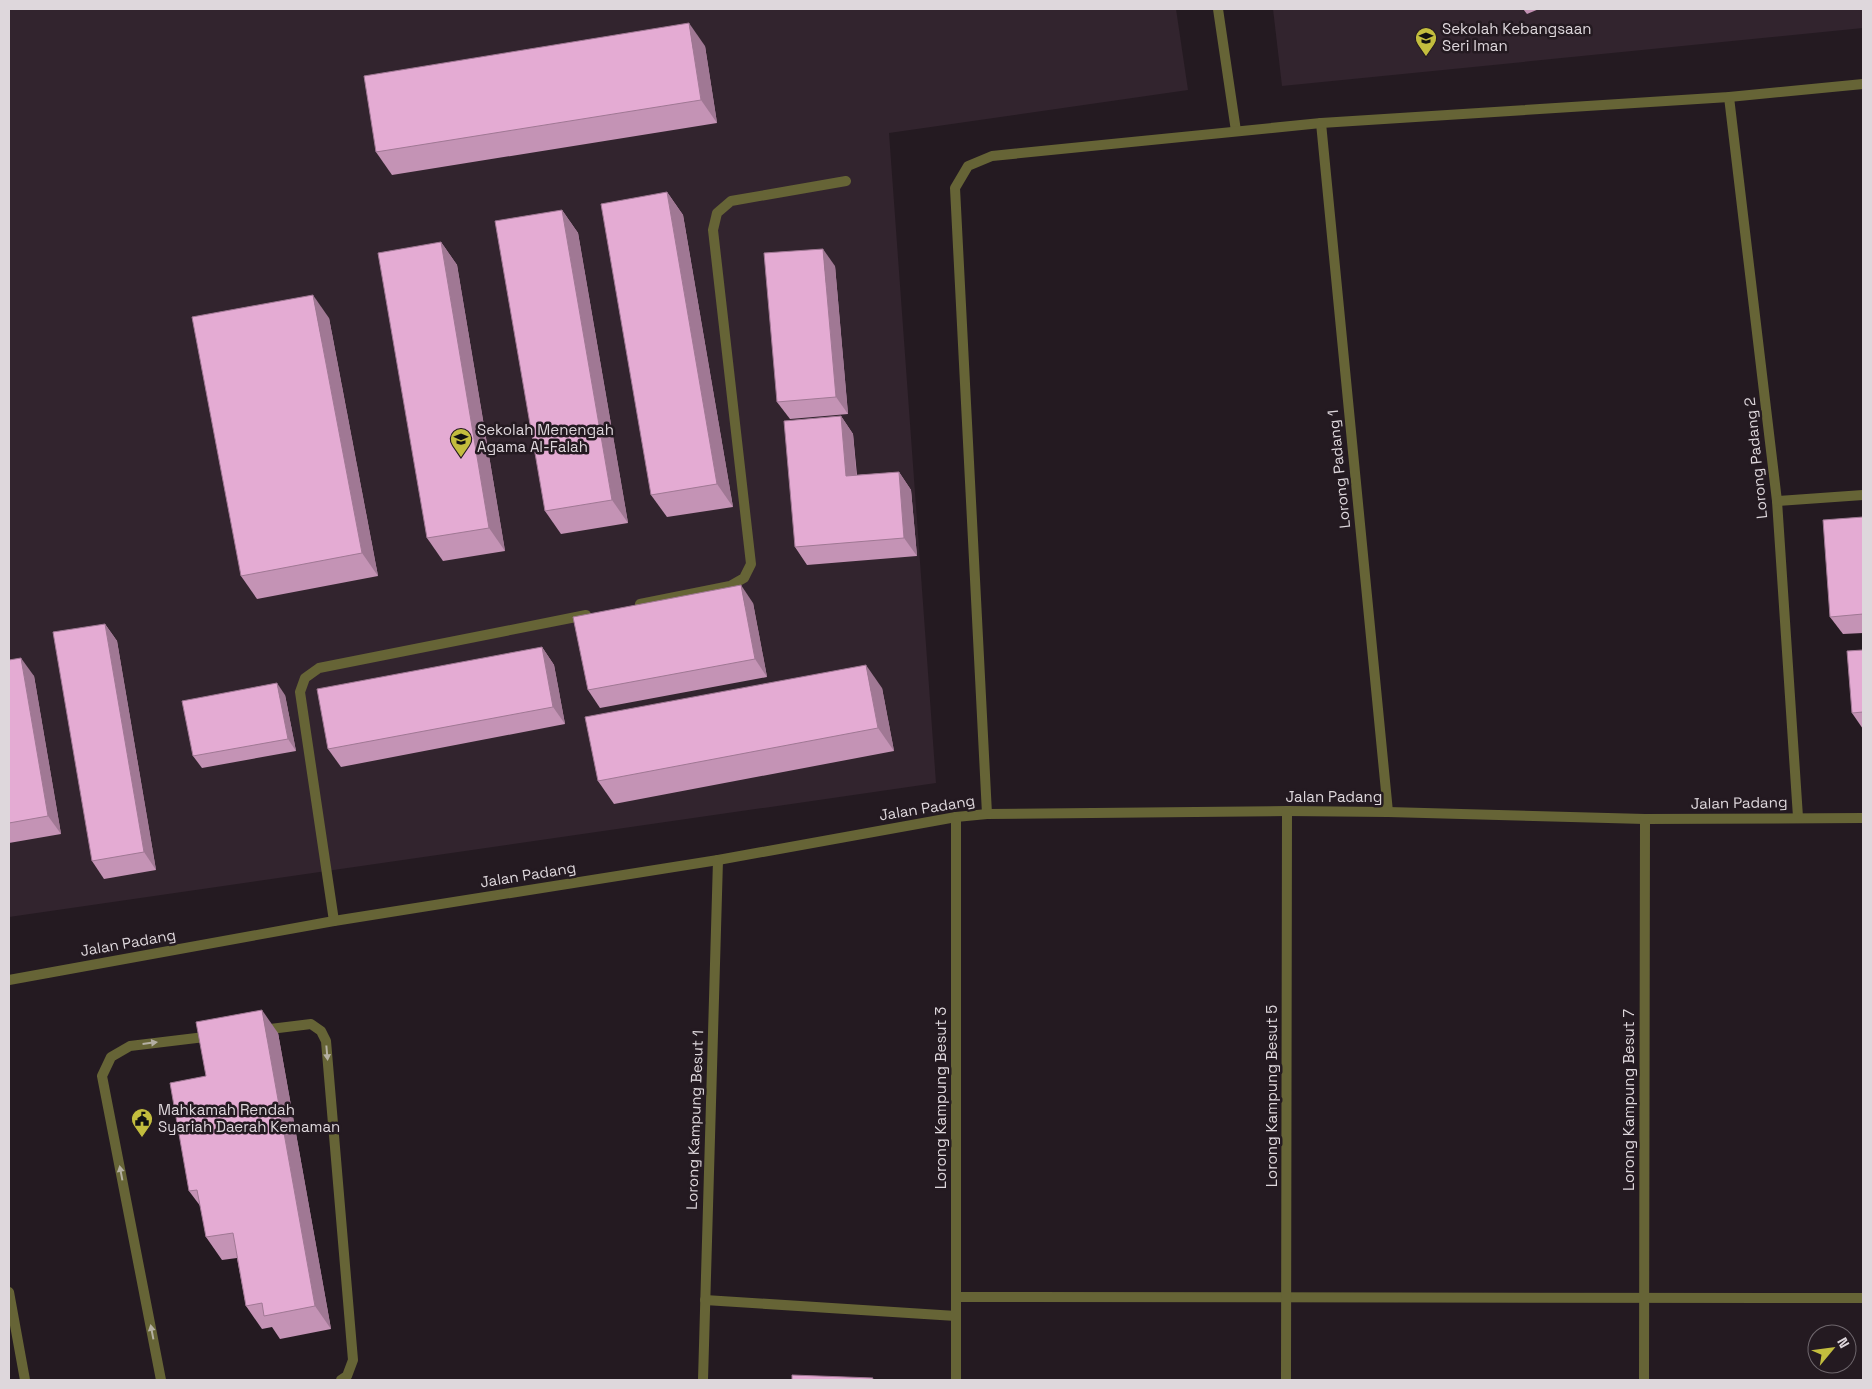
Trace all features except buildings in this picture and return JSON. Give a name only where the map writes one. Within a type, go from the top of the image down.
[{"type":"street","points":[[1218,9],[1236,131]]},
{"type":"street","points":[[987,814],[955,188],[968,166],[992,156],[1321,123],[1729,97],[1863,84]]},
{"type":"street","name":"Lorong Padang 2","points":[[1729,97],[1777,501],[1798,817]]},
{"type":"street","name":"Lorong Padang 1","points":[[1321,123],[1388,812]]},
{"type":"street","points":[[632,606],[730,586],[744,578],[751,564],[713,230],[717,213],[731,201],[846,181]]},
{"type":"street","points":[[1777,501],[1863,495]]},
{"type":"street","points":[[334,921],[300,692],[305,678],[319,668],[593,613]]},
{"type":"street","name":"Jalan Padang","points":[[9,980],[334,921],[718,860],[956,817],[987,814],[1287,811],[1645,819],[1863,818]]},
{"type":"street","name":"Lorong Kampung Besut 5","points":[[1286,1380],[1287,811]]},
{"type":"street","name":"Lorong Kampung Besut 3","points":[[956,817],[956,1380]]},
{"type":"street","name":"Lorong Kampung Besut 7","points":[[1644,1380],[1645,819]]},
{"type":"street","name":"Lorong Kampung Besut 1","points":[[703,1380],[718,860]]},
{"type":"street","points":[[254,1031],[310,1024],[321,1031],[326,1041],[353,1360],[347,1376],[341,1380]]},
{"type":"street","points":[[161,1380],[102,1076],[111,1057],[130,1046],[225,1034]]},
{"type":"street","points":[[9,1292],[25,1380]]},
{"type":"street","points":[[956,1297],[1863,1298]]},
{"type":"street","points":[[705,1300],[956,1316]]},
{"type":"shaded area","name":"Sekolah Menengah Agama Al-Falah","points":[[9,9],[1176,9],[1188,90],[889,133],[936,783],[9,917]]},
{"type":"shaded area","name":"Sekolah Kebangsaan Seri Iman","points":[[1273,9],[1863,9],[1863,28],[1282,86]]},
{"type":"place","name":"Sekolah Kebangsaan Seri Iman","points":[[1426,57]]},
{"type":"place","name":"Sekolah Menengah Agama Al-Falah","points":[[461,458]]},
{"type":"place","name":"Mahkamah Rendah Syariah Daerah Kemaman","points":[[142,1138]]}]
